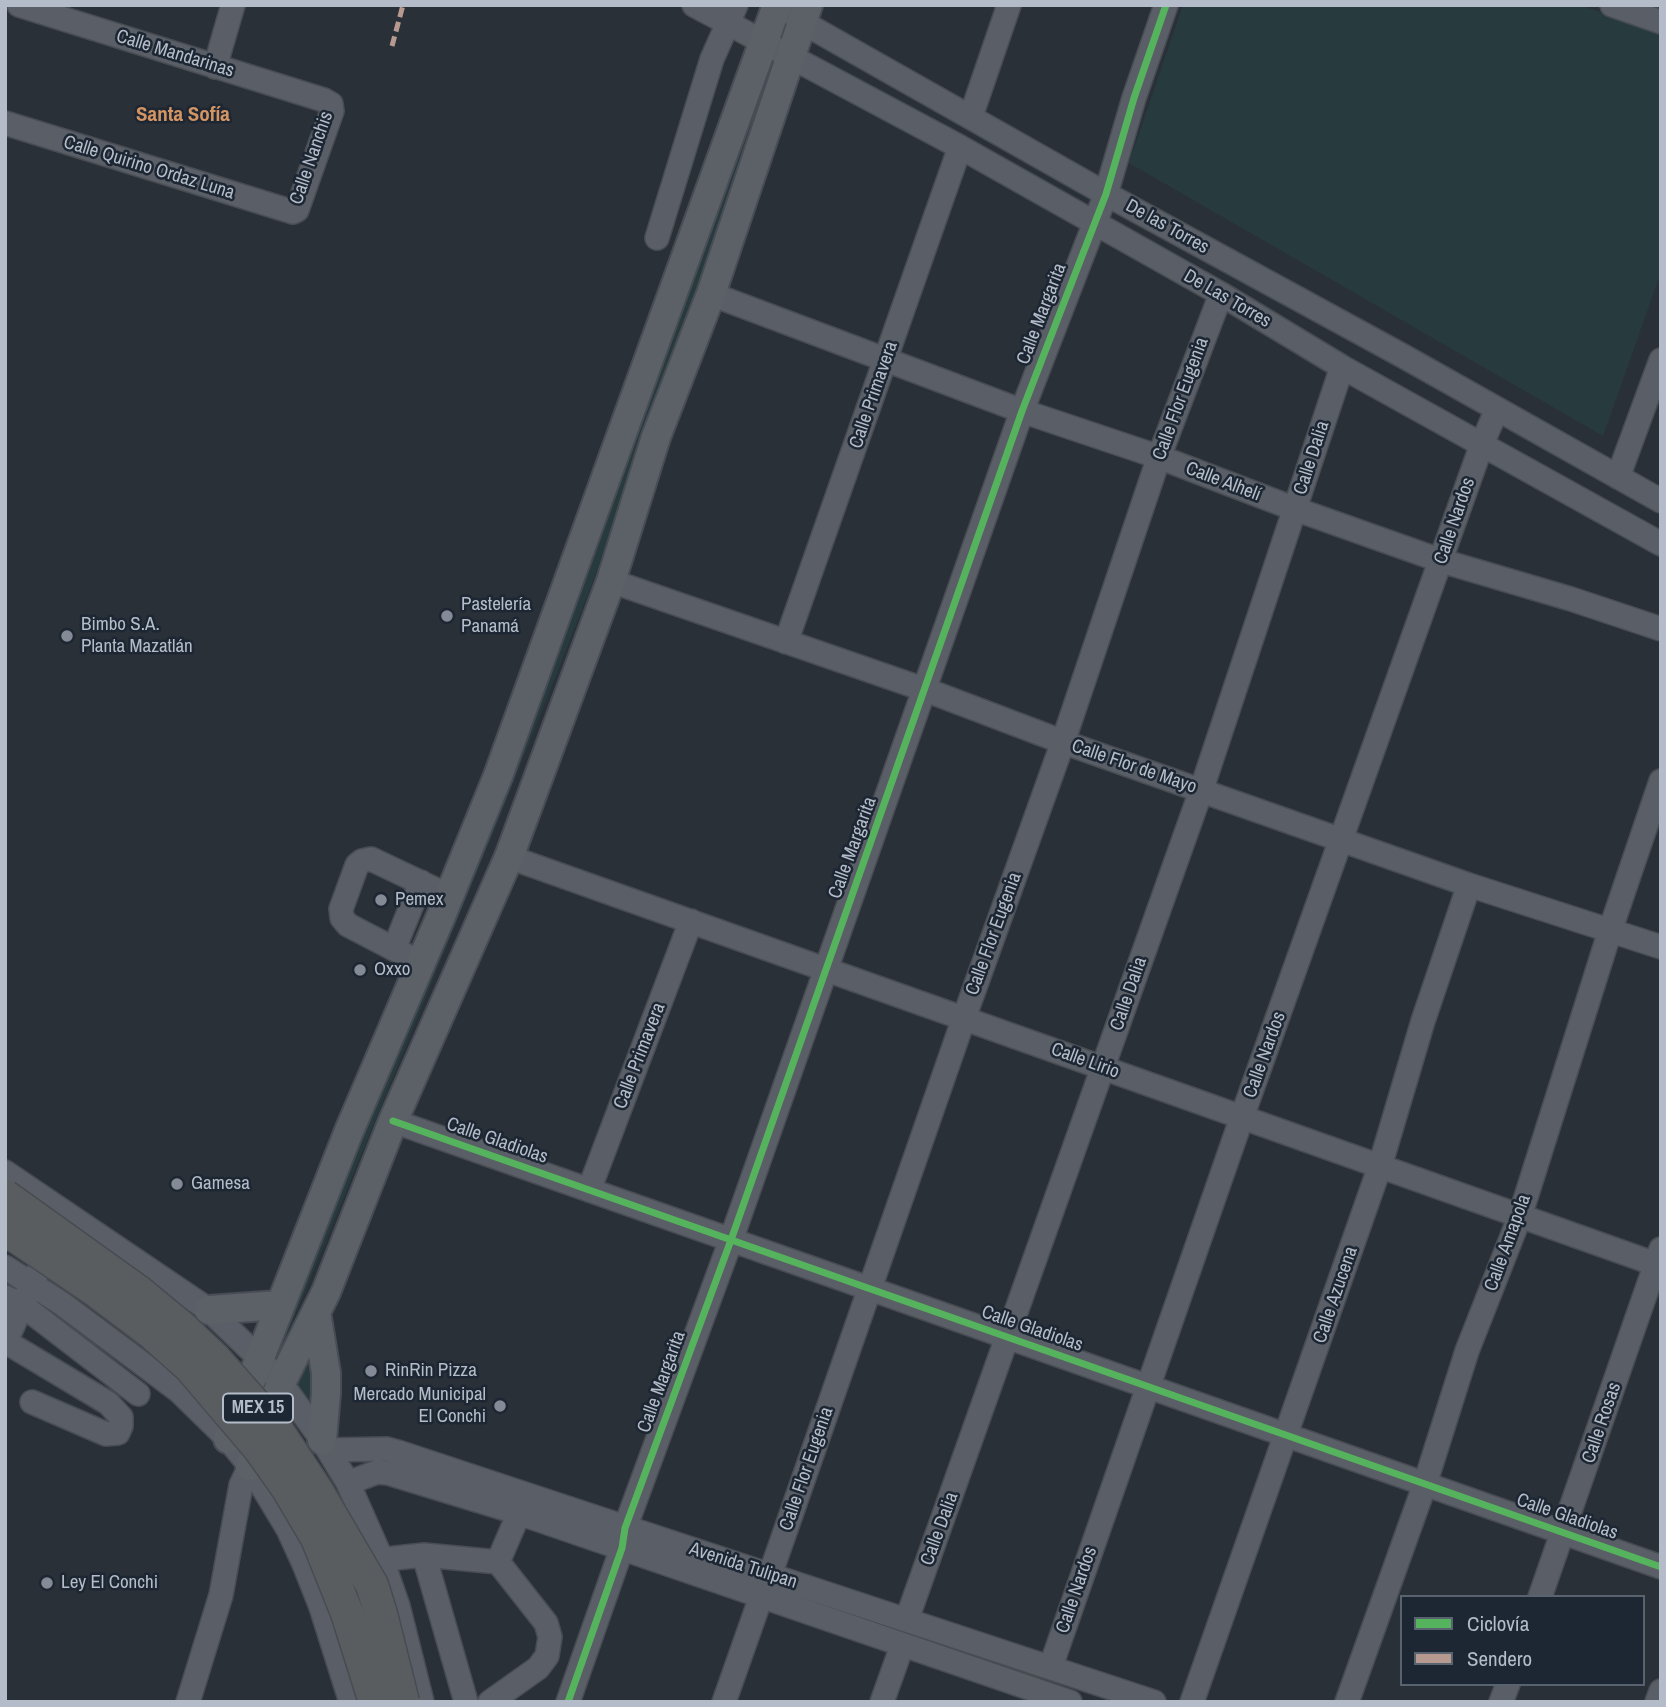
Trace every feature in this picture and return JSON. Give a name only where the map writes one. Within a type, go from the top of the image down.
[{"type":"highway","name":"MEX 15","points":[[5,1196],[139,1292],[169,1317],[215,1359],[275,1427],[317,1491],[372,1585],[382,1614],[403,1702]]},
{"type":"highway","name":"MEX 15","points":[[5,1229],[95,1290],[152,1334],[190,1367],[260,1448],[317,1538],[347,1613],[375,1702]]},
{"type":"main road","points":[[228,1439],[349,1131],[498,776],[765,43],[792,9]]},
{"type":"main road","points":[[246,1475],[281,1383],[328,1286],[393,1121],[509,856],[611,580],[656,437],[711,293],[792,57],[792,9]]},
{"type":"main road","points":[[209,1310],[279,1305]]},
{"type":"main road","points":[[316,1312],[326,1373],[325,1445]]},
{"type":"street","name":"Calle Mandarinas","points":[[19,5],[331,104]]},
{"type":"street","points":[[215,67],[233,5]]},
{"type":"street","name":"De Las Torres","points":[[694,5],[732,14],[765,43],[960,147],[1220,294],[1342,367],[1661,544]]},
{"type":"street","points":[[971,116],[1009,5]]},
{"type":"street","name":"Calle Margarita","points":[[568,1702],[1022,411],[1106,194],[1134,97],[1166,5]]},
{"type":"street","points":[[1627,8],[1661,22]]},
{"type":"street","name":"De las Torres","points":[[792,9],[1106,194],[1661,500]]},
{"type":"street","points":[[657,238],[712,60],[732,14]]},
{"type":"street","name":"Calle Nanchis","points":[[293,212],[297,210],[332,111],[331,104]]},
{"type":"street","name":"Calle Quirino Ordaz Luna","points":[[5,123],[293,212]]},
{"type":"street","name":"Calle Primavera","points":[[786,642],[960,147]]},
{"type":"street","name":"Calle Alhelí","points":[[711,293],[1022,411],[1159,457],[1441,561],[1661,629]]},
{"type":"street","name":"Calle Flor Eugenia","points":[[770,1575],[1063,743],[1159,457],[1220,294]]},
{"type":"street","points":[[1618,477],[1661,360]]},
{"type":"street","name":"Calle Dalia","points":[[908,1619],[1201,790],[1342,367]]},
{"type":"street","points":[[1482,444],[1497,409]]},
{"type":"street","name":"Calle Nardos","points":[[1051,1666],[1242,1117],[1482,444]]},
{"type":"street","name":"Calle Flor de Mayo","points":[[611,580],[926,690],[1063,743],[1469,885],[1661,947]]},
{"type":"street","name":"Calle Amapola","points":[[1347,1702],[1425,1484],[1467,1351],[1520,1216],[1610,931],[1661,781]]},
{"type":"street","name":"Calle Lirio","points":[[509,856],[1520,1216],[1659,1260]]},
{"type":"street","points":[[421,963],[348,926],[342,918],[341,909],[357,865],[362,860],[370,859],[449,896]]},
{"type":"street","points":[[394,949],[421,882]]},
{"type":"street","name":"Calle Azucena","points":[[1192,1702],[1380,1166],[1423,1021],[1469,885]]},
{"type":"street","name":"Calle Primavera","points":[[589,1190],[691,921]]},
{"type":"street","name":"Calle Gladiolas","points":[[393,1121],[1661,1567]]},
{"type":"street","name":"MEX 15","points":[[5,1172],[209,1310],[281,1383],[348,1483],[382,1560],[406,1633],[422,1702]]},
{"type":"street","points":[[32,1402],[106,1434],[118,1433],[121,1426],[121,1417],[108,1403],[6,1343],[13,1301],[31,1283],[68,1214]]},
{"type":"street","name":"Calle Rosas","points":[[1541,1595],[1659,1260]]},
{"type":"street","name":"MEX 15","points":[[5,1266],[143,1362],[179,1391],[228,1439],[246,1475],[288,1529],[313,1587],[351,1702]]},
{"type":"street","points":[[13,1301],[138,1394]]},
{"type":"street","name":"Avenida Tulipan","points":[[325,1445],[387,1449],[516,1505]]},
{"type":"street","name":"Avenida Tulipan","points":[[348,1483],[377,1472],[388,1473],[516,1505],[624,1538],[770,1575],[1154,1702]]},
{"type":"street","points":[[187,1702],[221,1595],[246,1475]]},
{"type":"street","points":[[498,1562],[516,1505]]},
{"type":"street","name":"Avenida Tulipan","points":[[624,1538],[761,1597],[1038,1697],[1070,1702]]},
{"type":"street","points":[[313,1587],[321,1577],[343,1564],[424,1555],[498,1562],[546,1623],[550,1637],[547,1656],[538,1668],[490,1702]]},
{"type":"street","points":[[424,1555],[466,1702]]},
{"type":"street","points":[[724,1702],[761,1597]]},
{"type":"street","points":[[335,1651],[363,1654],[378,1651],[392,1645],[406,1633]]},
{"type":"street","points":[[882,1702],[902,1646]]},
{"type":"street","points":[[1657,1702],[1661,1691]]},
{"type":"green space","points":[[1183,5],[1580,5],[1661,33],[1661,272],[1603,436],[1129,163]]},
{"type":"green space","points":[[766,60],[772,62],[776,68],[591,587],[277,1360],[271,1361]]},
{"type":"green space","points":[[312,1354],[313,1402],[309,1406],[294,1398],[293,1358]]},
{"type":"marked path","points":[[392,46],[403,5]]},
{"type":"cycle path","points":[[568,1702],[622,1548],[625,1528],[731,1240],[1022,411],[1106,194],[1134,98],[1166,5]]},
{"type":"cycle path","points":[[393,1121],[1661,1567]]},
{"type":"place","name":"Pastelería Panamá","points":[[447,616]]},
{"type":"place","name":"Bimbo S.A. Planta Mazatlán","points":[[67,636]]},
{"type":"place","name":"Pemex","points":[[381,900]]},
{"type":"place","name":"Oxxo","points":[[360,970]]},
{"type":"place","name":"Gamesa","points":[[177,1184]]},
{"type":"place","name":"RinRin Pizza","points":[[371,1371]]},
{"type":"place","name":"Mercado Municipal El Conchi","points":[[500,1406]]},
{"type":"place","name":"Ley El Conchi","points":[[47,1583]]},
{"type":"district","name":"Santa Sofía","points":[[183,115]]}]
